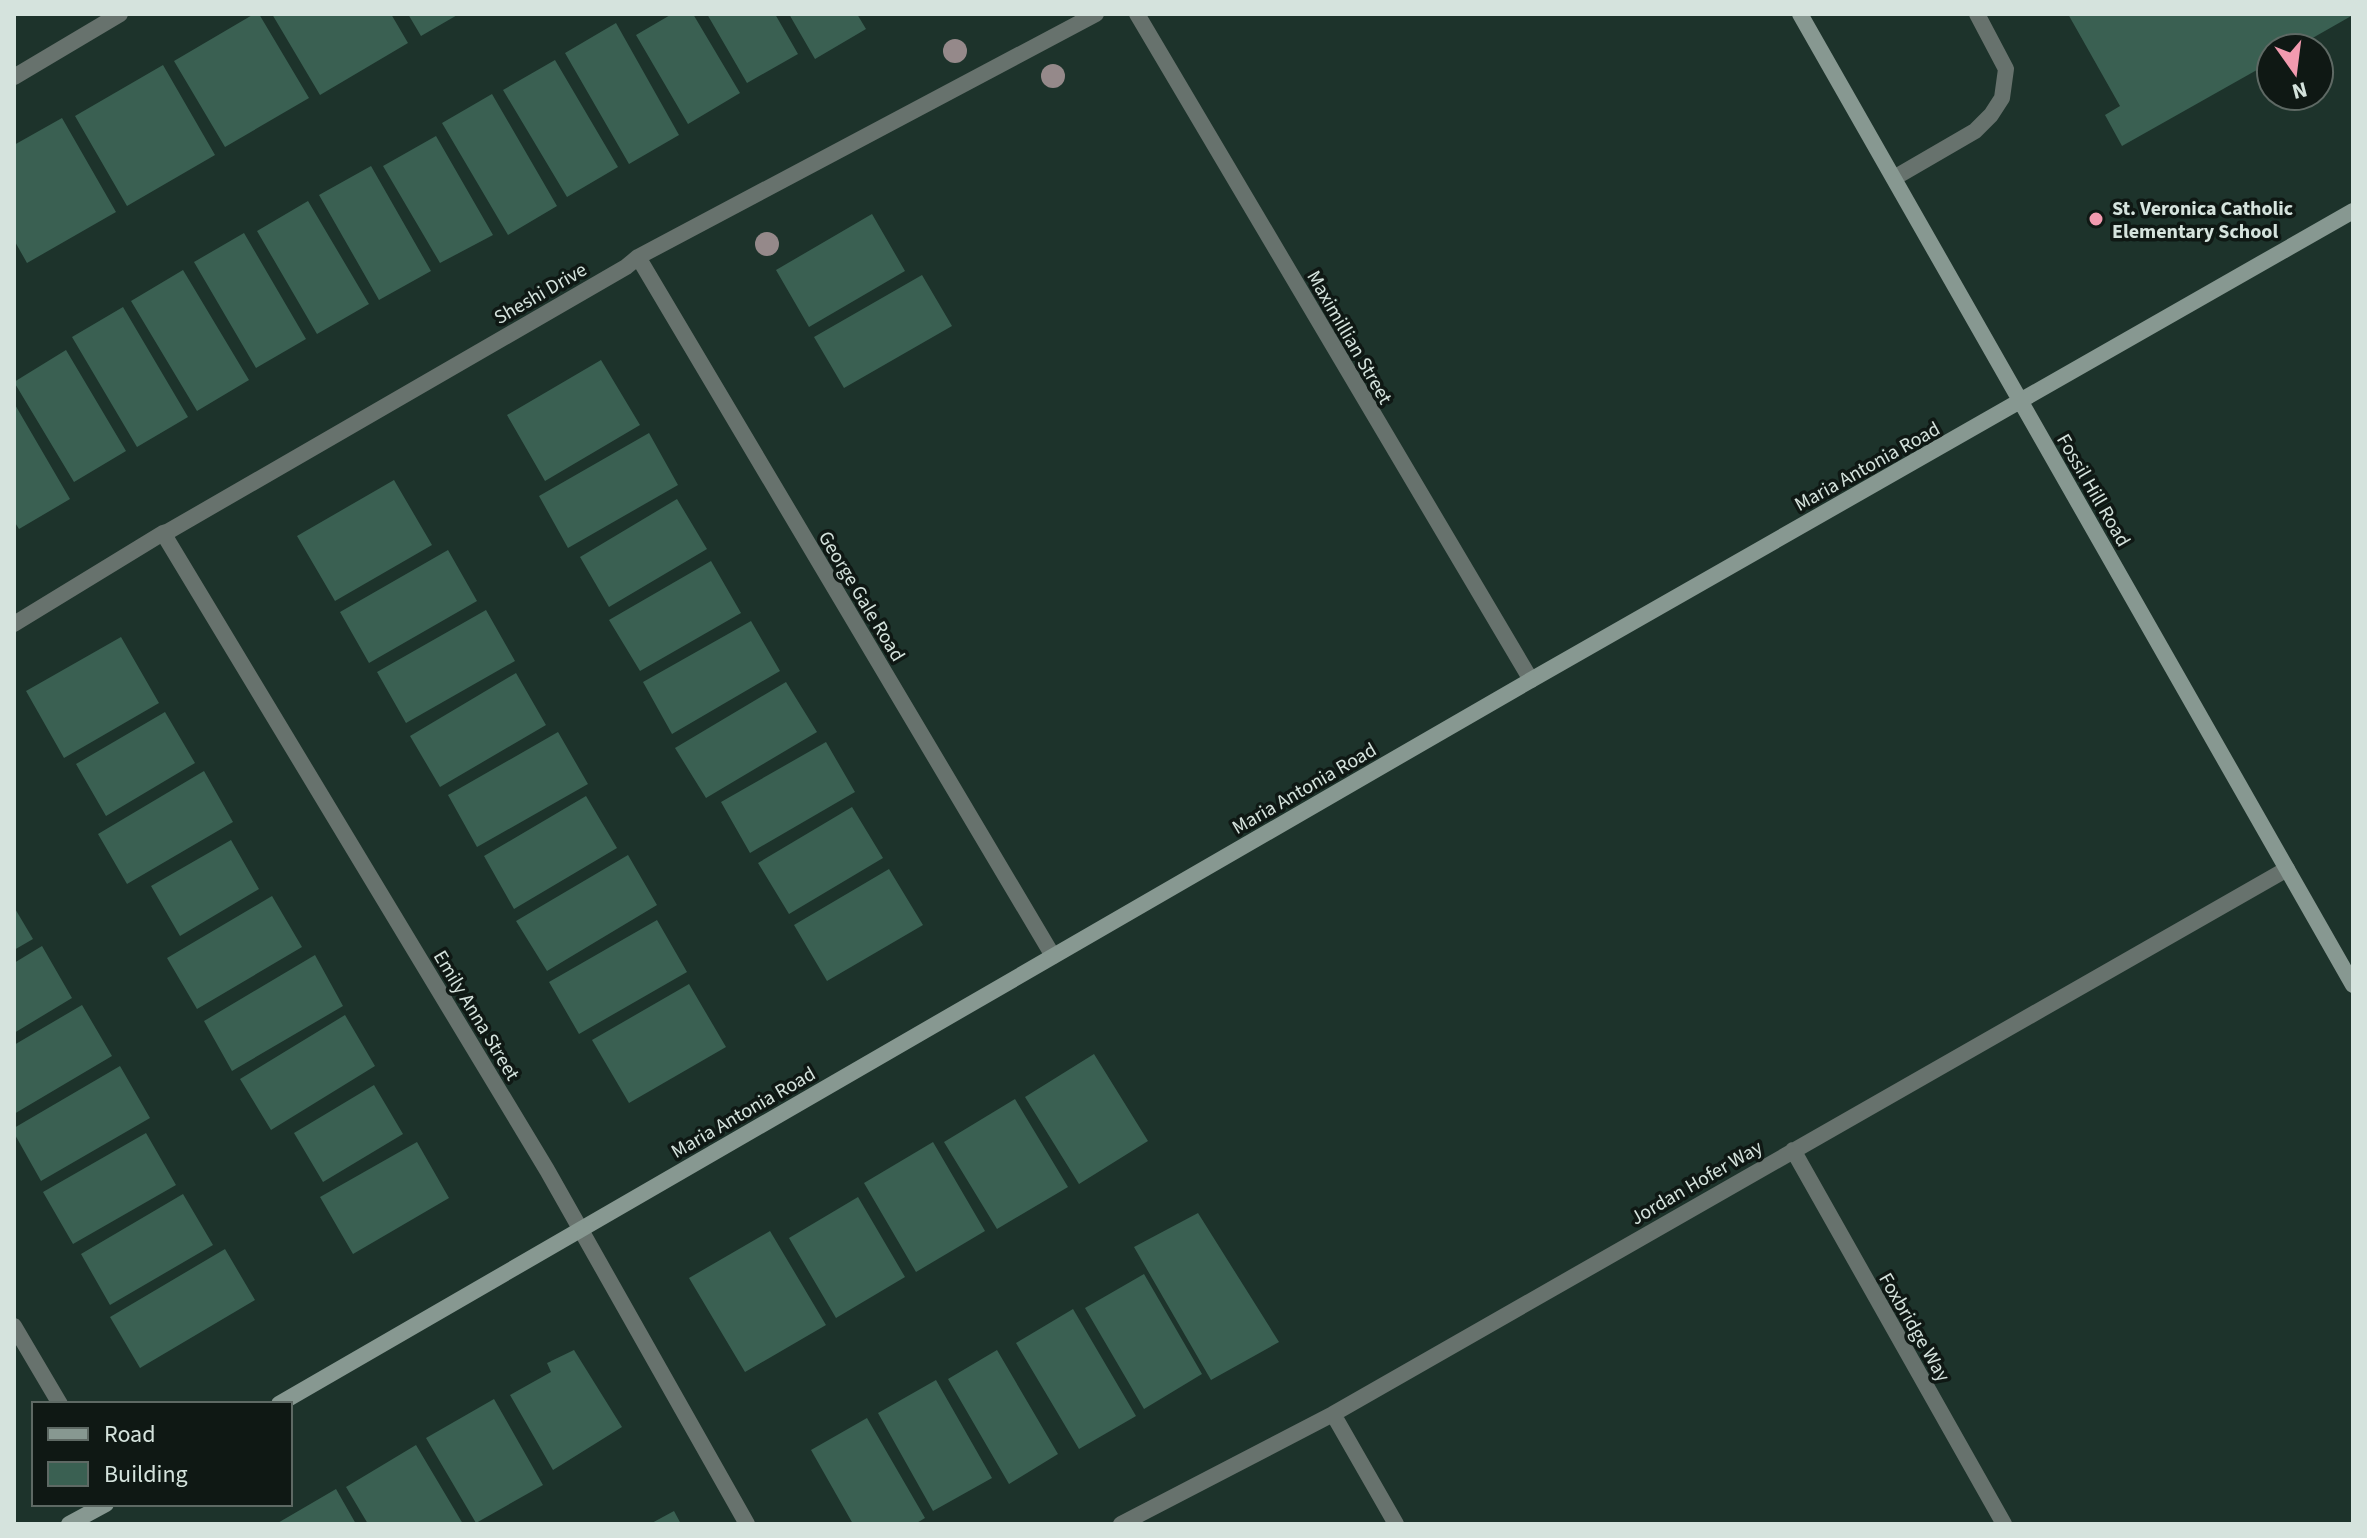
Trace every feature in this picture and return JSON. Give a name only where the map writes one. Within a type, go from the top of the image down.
[{"type":"street","points":[[14,77],[120,14]]},
{"type":"street","name":"Sheshi Drive","points":[[14,624],[163,533],[626,267],[638,257],[1096,14]]},
{"type":"street","name":"Maximillian Street","points":[[1137,14],[1531,680]]},
{"type":"street","name":"Fossil Hill Road","points":[[1800,14],[2353,985]]},
{"type":"street","points":[[1894,178],[1975,131],[2002,98],[2006,69],[1977,14]]},
{"type":"street","name":"Maria Antonia Road","points":[[282,1402],[1531,680],[2353,211]]},
{"type":"street","name":"George Gale Road","points":[[638,257],[1053,956]]},
{"type":"street","name":"Emily Anna Street","points":[[163,533],[547,1170],[747,1524]]},
{"type":"street","name":"Jordan Hofer Way","points":[[1121,1524],[1333,1414],[2287,869]]},
{"type":"street","name":"Foxbridge Way","points":[[1793,1150],[2004,1524]]},
{"type":"street","points":[[14,1326],[59,1402]]},
{"type":"street","points":[[1333,1414],[1396,1524]]},
{"type":"street","points":[[69,1524],[102,1506]]},
{"type":"building","points":[[254,14],[259,14],[309,98],[225,147],[174,61]]},
{"type":"building","points":[[272,14],[391,14],[408,43],[320,95]]},
{"type":"building","points":[[408,14],[459,14],[421,36]]},
{"type":"building","points":[[672,14],[693,14],[740,93],[688,124],[636,35]]},
{"type":"building","points":[[707,14],[775,14],[798,54],[747,83]]},
{"type":"building","points":[[789,14],[857,14],[866,29],[815,59]]},
{"type":"building","points":[[2068,14],[2353,14],[2323,32],[2255,32],[2255,71],[2122,146],[2105,115],[2120,106]]},
{"type":"building","points":[[616,23],[679,135],[629,164],[565,53]]},
{"type":"building","points":[[555,60],[618,167],[567,197],[503,90]]},
{"type":"building","points":[[163,65],[215,155],[127,206],[75,116]]},
{"type":"building","points":[[492,94],[557,206],[508,235],[442,123]]},
{"type":"building","points":[[62,118],[116,212],[27,263],[14,240],[14,145]]},
{"type":"building","points":[[436,136],[493,235],[440,263],[383,166]]},
{"type":"building","points":[[371,166],[431,271],[379,300],[319,195]]},
{"type":"building","points":[[308,201],[369,304],[317,334],[257,231]]},
{"type":"building","points":[[872,214],[905,271],[809,327],[776,270]]},
{"type":"building","points":[[244,233],[306,339],[256,368],[194,262]]},
{"type":"building","points":[[183,270],[249,380],[197,411],[131,301]]},
{"type":"building","points":[[922,275],[952,326],[844,388],[814,337]]},
{"type":"building","points":[[123,307],[188,417],[137,447],[72,337]]},
{"type":"building","points":[[66,350],[126,451],[74,482],[14,382]]},
{"type":"building","points":[[601,360],[640,425],[545,481],[507,415]]},
{"type":"building","points":[[14,403],[70,499],[19,529],[14,521]]},
{"type":"building","points":[[649,433],[678,485],[568,548],[539,496]]},
{"type":"building","points":[[394,480],[432,545],[335,601],[297,536]]},
{"type":"building","points":[[677,499],[707,549],[609,607],[580,557]]},
{"type":"building","points":[[448,550],[477,601],[369,663],[340,612]]},
{"type":"building","points":[[711,561],[741,613],[640,671],[609,620]]},
{"type":"building","points":[[486,610],[515,661],[406,723],[377,672]]},
{"type":"building","points":[[751,621],[780,671],[672,734],[643,682]]},
{"type":"building","points":[[121,637],[159,703],[64,758],[26,691]]},
{"type":"building","points":[[516,673],[546,725],[440,787],[410,736]]},
{"type":"building","points":[[786,682],[817,732],[706,798],[675,748]]},
{"type":"building","points":[[165,712],[195,763],[106,816],[76,764]]},
{"type":"building","points":[[558,732],[588,784],[477,847],[448,795]]},
{"type":"building","points":[[826,742],[855,792],[750,853],[721,802]]},
{"type":"building","points":[[204,771],[233,822],[127,884],[98,834]]},
{"type":"building","points":[[586,796],[617,848],[514,909],[484,856]]},
{"type":"building","points":[[852,807],[883,858],[789,914],[758,863]]},
{"type":"building","points":[[231,840],[259,889],[180,936],[151,886]]},
{"type":"building","points":[[628,855],[657,905],[547,971],[516,921]]},
{"type":"building","points":[[889,869],[923,925],[827,981],[794,925]]},
{"type":"building","points":[[272,896],[302,947],[197,1009],[167,958]]},
{"type":"building","points":[[14,907],[33,939],[14,950]]},
{"type":"building","points":[[657,920],[687,972],[579,1034],[549,982]]},
{"type":"building","points":[[42,946],[72,998],[14,1033],[14,963]]},
{"type":"building","points":[[315,955],[343,1006],[232,1071],[204,1021]]},
{"type":"building","points":[[689,984],[726,1047],[629,1103],[592,1040]]},
{"type":"building","points":[[82,1005],[112,1056],[14,1114],[14,1045]]},
{"type":"building","points":[[345,1015],[375,1066],[271,1130],[240,1079]]},
{"type":"building","points":[[1094,1054],[1148,1141],[1079,1184],[1025,1097]]},
{"type":"building","points":[[120,1066],[150,1118],[41,1181],[14,1128]]},
{"type":"building","points":[[374,1085],[403,1134],[323,1182],[294,1133]]},
{"type":"building","points":[[1015,1099],[1068,1187],[997,1229],[944,1142]]},
{"type":"building","points":[[146,1133],[176,1185],[73,1244],[43,1192]]},
{"type":"building","points":[[417,1142],[449,1198],[353,1254],[320,1197]]},
{"type":"building","points":[[933,1142],[985,1231],[916,1272],[864,1183]]},
{"type":"building","points":[[183,1194],[213,1245],[110,1305],[81,1254]]},
{"type":"building","points":[[858,1197],[905,1277],[836,1318],[789,1238]]},
{"type":"building","points":[[1198,1213],[1279,1342],[1211,1380],[1134,1247]]},
{"type":"building","points":[[770,1231],[826,1325],[745,1372],[689,1278]]},
{"type":"building","points":[[225,1249],[255,1300],[140,1368],[110,1317]]},
{"type":"building","points":[[1144,1274],[1202,1374],[1144,1409],[1085,1308]]},
{"type":"building","points":[[1073,1309],[1136,1416],[1079,1449],[1016,1343]]},
{"type":"building","points":[[574,1350],[622,1427],[553,1470],[510,1395],[551,1372],[547,1363]]},
{"type":"building","points":[[997,1350],[1058,1454],[1009,1484],[948,1379]]},
{"type":"building","points":[[936,1380],[992,1478],[933,1511],[878,1413]]},
{"type":"building","points":[[494,1399],[543,1485],[476,1523],[426,1438]]},
{"type":"building","points":[[867,1418],[925,1518],[915,1524],[853,1524],[811,1450]]},
{"type":"building","points":[[416,1445],[463,1524],[368,1524],[346,1487]]},
{"type":"building","points":[[336,1489],[356,1524],[276,1524]]},
{"type":"building","points":[[674,1511],[681,1524],[650,1524]]},
{"type":"place","name":"St. Veronica Catholic Elementary School","points":[[2096,219]]}]
